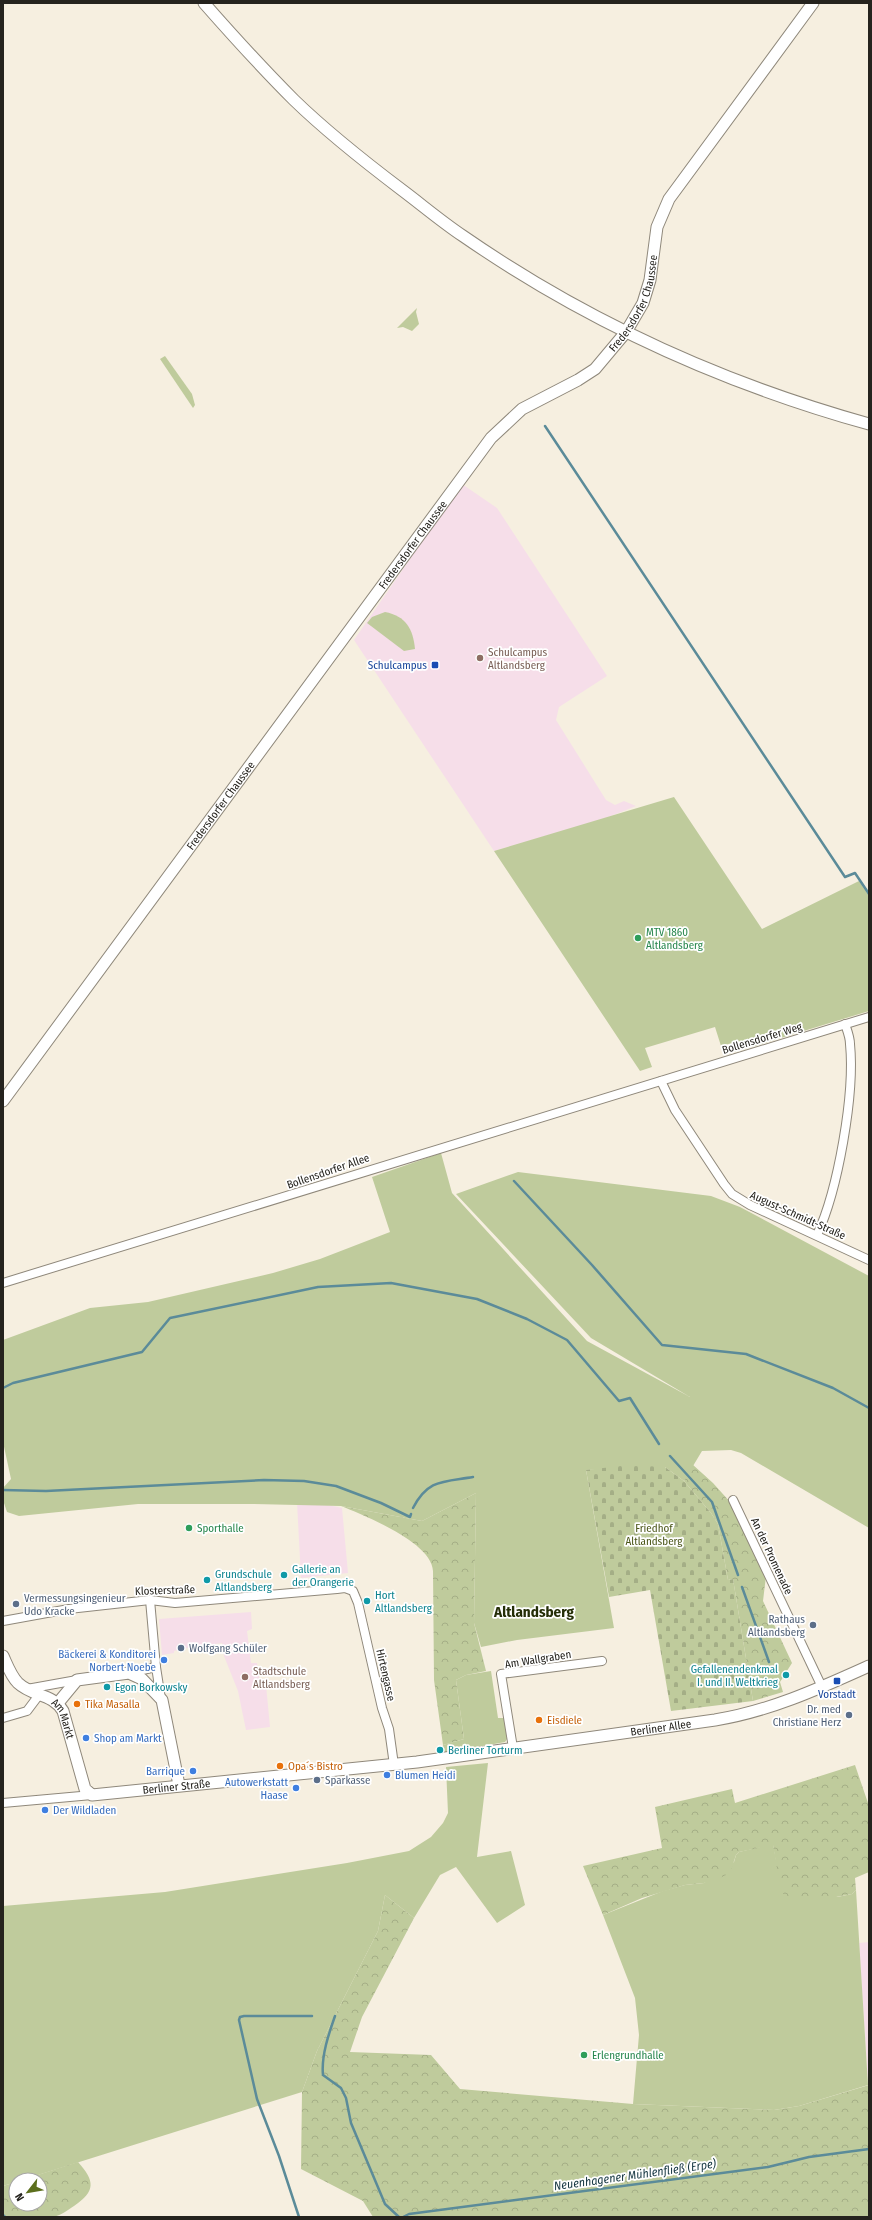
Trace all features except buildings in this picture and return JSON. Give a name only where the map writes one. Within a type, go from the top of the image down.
[{"type":"main road","points":[[204,3],[295,100],[354,153],[462,236],[524,276],[626,332],[714,371],[807,407],[869,424]]},
{"type":"main road","name":"Fredersdorfer Chaussee","points":[[3,1101],[491,438],[522,409],[578,380],[595,369],[626,332],[643,303],[650,280],[657,227],[666,205],[812,3]]},
{"type":"main road","points":[[3,1656],[11,1673],[18,1683],[26,1689],[39,1695]]},
{"type":"main road","name":"Berliner Allee","points":[[444,1759],[733,1717],[780,1704],[822,1688],[869,1666]]},
{"type":"main road","points":[[58,1703],[77,1680],[129,1673],[142,1680],[162,1700],[179,1785]]},
{"type":"main road","name":"Am Markt","points":[[39,1695],[58,1703],[63,1711],[85,1789],[92,1795]]},
{"type":"main road","name":"Berliner Straße","points":[[92,1795],[444,1759]]},
{"type":"street","name":"Bollensdorfer Weg","points":[[661,1081],[869,1017]]},
{"type":"street","points":[[817,1236],[829,1205],[844,1133],[850,1076],[850,1042],[845,1024]]},
{"type":"street","name":"August-Schmidt-Straße","points":[[661,1081],[675,1110],[732,1194],[750,1205],[869,1260]]},
{"type":"street","name":"Bollensdorfer Allee","points":[[3,1283],[291,1196],[385,1164],[661,1081]]},
{"type":"street","name":"An der Promenade","points":[[734,1500],[822,1688]]},
{"type":"street","name":"Klosterstraße","points":[[3,1621],[69,1609],[150,1600],[175,1603],[345,1588],[353,1591]]},
{"type":"street","name":"Hirtengasse","points":[[353,1591],[359,1604],[382,1708],[389,1729],[394,1765]]},
{"type":"street","points":[[150,1600],[156,1667],[162,1700]]},
{"type":"street","name":"Am Wallgraben","points":[[513,1748],[501,1674],[602,1661]]},
{"type":"street","points":[[129,1673],[156,1667]]},
{"type":"street","points":[[26,1689],[77,1680]]},
{"type":"street","name":"Am Markt","points":[[3,1718],[27,1710],[39,1695]]},
{"type":"street","name":"Berliner Straße","points":[[3,1803],[92,1795]]},
{"type":"shaded area","name":"Schulcampus Altlandsberg","points":[[462,484],[497,508],[607,676],[559,707],[556,720],[606,800],[615,805],[624,801],[636,806],[606,818],[494,851],[354,640]]},
{"type":"shaded area","points":[[297,1502],[315,1502],[342,1508],[348,1573],[301,1578]]},
{"type":"shaded area","name":"Stadtschule Altlandsberg","points":[[251,1612],[252,1629],[247,1631],[251,1663],[257,1663],[260,1685],[266,1685],[270,1727],[246,1730],[238,1691],[224,1656],[222,1643],[181,1649],[174,1651],[174,1653],[162,1655],[159,1619]]},
{"type":"shaded area","points":[[869,1942],[869,2085],[868,2085],[859,1943]]},
{"type":"green space","points":[[417,308],[416,312],[419,324],[412,331],[403,327],[397,328]]},
{"type":"green space","points":[[165,356],[192,394],[195,405],[193,408],[160,359]]},
{"type":"green space","points":[[385,612],[398,617],[407,624],[412,635],[415,649],[404,651],[367,623],[372,617]]},
{"type":"green space","points":[[674,797],[762,929],[859,881],[869,896],[869,1011],[735,1052],[732,1043],[721,1046],[715,1027],[645,1048],[652,1067],[640,1071],[494,851]]},
{"type":"green space","points":[[441,1153],[452,1193],[587,1341],[690,1397],[591,1338],[456,1194],[518,1172],[711,1196],[740,1207],[869,1276],[869,1528],[741,1453],[731,1450],[702,1451],[684,1481],[665,1467],[586,1470],[614,1628],[517,1640],[481,1647],[474,1623],[476,1493],[422,1521],[341,1506],[254,1504],[138,1504],[19,1516],[7,1512],[3,1500],[3,1488],[11,1479],[3,1442],[3,1340],[90,1308],[148,1302],[273,1273],[320,1259],[390,1232],[372,1177]]},
{"type":"green space","points":[[692,1464],[713,1483],[731,1503],[766,1576],[763,1601],[792,1663],[780,1682],[783,1692],[753,1701],[733,1579],[728,1580],[718,1524],[711,1513],[684,1481]]},
{"type":"green space","name":"Friedhof Altlandsberg","points":[[629,1465],[665,1467],[684,1481],[711,1513],[718,1524],[728,1580],[733,1579],[753,1701],[671,1711],[650,1590],[609,1597],[586,1470]]},
{"type":"green space","points":[[476,1493],[474,1623],[486,1671],[466,1675],[456,1680],[464,1739],[443,1745],[434,1680],[433,1571],[430,1560],[409,1540],[395,1531],[341,1506],[422,1521]]},
{"type":"green space","points":[[491,1671],[498,1718],[504,1718],[507,1739],[505,1742],[444,1753],[443,1745],[464,1739],[456,1680],[466,1675]]},
{"type":"green space","points":[[488,1763],[477,1857],[511,1851],[525,1905],[497,1923],[456,1867],[440,1875],[414,1918],[385,1895],[378,1931],[317,2051],[302,2092],[47,2172],[8,2172],[8,2184],[3,2186],[3,1906],[165,1892],[347,1863],[409,1851],[431,1837],[443,1823],[448,1813],[446,1767]]},
{"type":"green space","points":[[855,1765],[869,1806],[869,1872],[855,1878],[856,1890],[852,1894],[811,1900],[784,1895],[780,1887],[773,1845],[739,1852],[736,1855],[730,1873],[720,1878],[704,1883],[685,1885],[642,1898],[603,1915],[583,1866],[662,1848],[655,1807],[732,1789],[735,1803]]},
{"type":"green space","points":[[773,1844],[776,1860],[837,1897],[852,1894],[856,1890],[868,2085],[799,2106],[774,2110],[633,2104],[639,2035],[635,1998],[603,1915],[663,1891],[685,1885],[704,1883],[734,1862],[736,1855],[739,1852]]},
{"type":"green space","points":[[385,1895],[414,1918],[362,2017],[350,2052],[431,2055],[460,2089],[633,2104],[774,2110],[799,2106],[869,2085],[869,2217],[373,2217],[363,2201],[301,2169],[302,2092],[317,2051],[378,1931]]},
{"type":"green space","points":[[78,2162],[88,2175],[91,2186],[81,2201],[61,2214],[52,2217],[34,2218],[3,2217],[3,2186],[8,2184],[8,2212],[48,2212],[47,2172]]},
{"type":"waterway","points":[[545,426],[845,877],[855,873],[869,894]]},
{"type":"waterway","points":[[514,1181],[592,1265],[662,1345],[746,1354],[833,1388],[869,1408]]},
{"type":"waterway","points":[[3,1388],[13,1383],[142,1352],[170,1318],[318,1287],[391,1283],[477,1299],[527,1319],[567,1340],[619,1401],[630,1398],[659,1444]]},
{"type":"waterway","points":[[670,1456],[712,1502],[738,1575]]},
{"type":"waterway","points":[[413,1508],[424,1492],[431,1487],[445,1481],[473,1477]]},
{"type":"waterway","points":[[3,1490],[46,1491],[264,1480],[304,1481],[336,1486],[381,1503],[410,1517],[411,1514]]},
{"type":"waterway","points":[[742,1587],[769,1662]]},
{"type":"waterway","points":[[299,2217],[279,2156],[257,2099],[239,2020],[240,2017],[244,2016],[312,2016]]},
{"type":"waterway","points":[[335,2016],[324,2052],[323,2075],[341,2088],[346,2098],[351,2123],[385,2204],[399,2217]]},
{"type":"waterway","name":"Neuenhagener Mühlenfließ (Erpe)","points":[[403,2217],[409,2214],[768,2167],[809,2157],[869,2149]]},
{"type":"place","name":"Schulcampus Altlandsberg","points":[[480,658]]},
{"type":"place","name":"Schulcampus","points":[[435,665]]},
{"type":"place","name":"MTV 1860 Altlandsberg","points":[[638,938]]},
{"type":"place","name":"Sporthalle","points":[[189,1528]]},
{"type":"place","name":"Gallerie an der Orangerie","points":[[284,1575]]},
{"type":"place","name":"Grundschule Altlandsberg","points":[[207,1580]]},
{"type":"place","name":"Hort Altlandsberg","points":[[367,1601]]},
{"type":"place","name":"Vermessungsingenieur Udo Kracke","points":[[16,1604]]},
{"type":"place","name":"Rathaus Altlandsberg","points":[[813,1625]]},
{"type":"place","name":"Wolfgang Schüler","points":[[181,1648]]},
{"type":"place","name":"Bäckerei & Konditorei Norbert Noebe","points":[[164,1660]]},
{"type":"place","name":"Gefallenendenkmal I. und II. Weltkrieg","points":[[786,1675]]},
{"type":"place","name":"Stadtschule Altlandsberg","points":[[245,1677]]},
{"type":"place","name":"Vorstadt","points":[[837,1681]]},
{"type":"place","name":"Egon Borkowsky","points":[[107,1687]]},
{"type":"place","name":"Tika Masalla","points":[[77,1704]]},
{"type":"place","name":"Dr. med Christiane Herz","points":[[849,1715]]},
{"type":"place","name":"Eisdiele","points":[[539,1720]]},
{"type":"place","name":"Shop am Markt","points":[[86,1738]]},
{"type":"place","name":"Berliner Torturm","points":[[440,1750]]},
{"type":"place","name":"Opa´s Bistro","points":[[280,1766]]},
{"type":"place","name":"Barrique","points":[[193,1771]]},
{"type":"place","name":"Blumen Heidi","points":[[387,1775]]},
{"type":"place","name":"Sparkasse","points":[[317,1780]]},
{"type":"place","name":"Autowerkstatt Haase","points":[[296,1788]]},
{"type":"place","name":"Der Wildladen","points":[[45,1810]]},
{"type":"place","name":"Erlengrundhalle","points":[[584,2055]]},
{"type":"district","name":"Altlandsberg","points":[[534,1612]]}]
